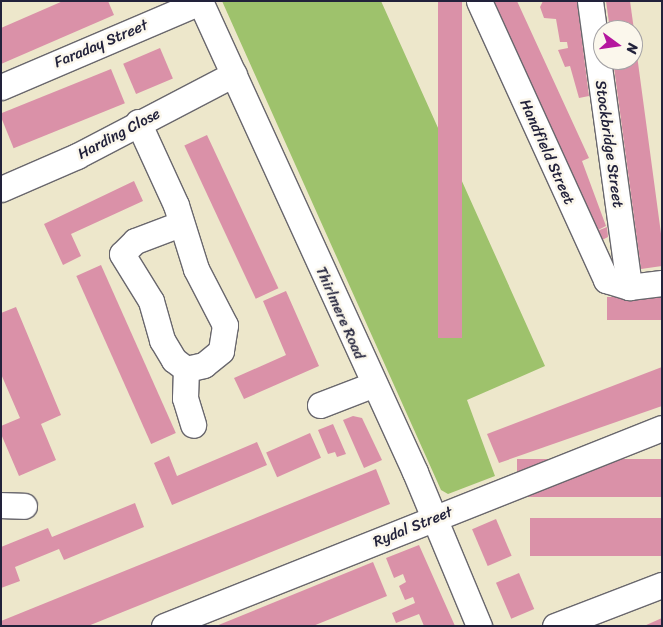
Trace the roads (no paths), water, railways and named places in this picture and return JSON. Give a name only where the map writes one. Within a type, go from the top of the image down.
[{"type":"street","name":"Thirlmere Road","points":[[200,1],[434,519],[479,626]]},
{"type":"street","name":"Faraday Street","points":[[1,87],[200,1]]},
{"type":"street","name":"Handfield Street","points":[[479,1],[606,280],[629,287]]},
{"type":"street","name":"Stockbridge Street","points":[[590,1],[629,287]]},
{"type":"street","name":"Harding Close","points":[[1,189],[78,156],[138,122],[234,74]]},
{"type":"street","points":[[138,122],[180,224],[196,269],[225,325],[221,351],[204,365],[186,369],[174,360],[162,340],[151,301],[122,254],[135,241],[180,224]]},
{"type":"street","points":[[629,287],[662,283]]},
{"type":"street","points":[[186,369],[185,398],[193,425]]},
{"type":"street","points":[[320,405],[372,385]]},
{"type":"street","name":"Rydal Street","points":[[164,626],[662,428]]},
{"type":"street","points":[[555,626],[662,585]]}]
